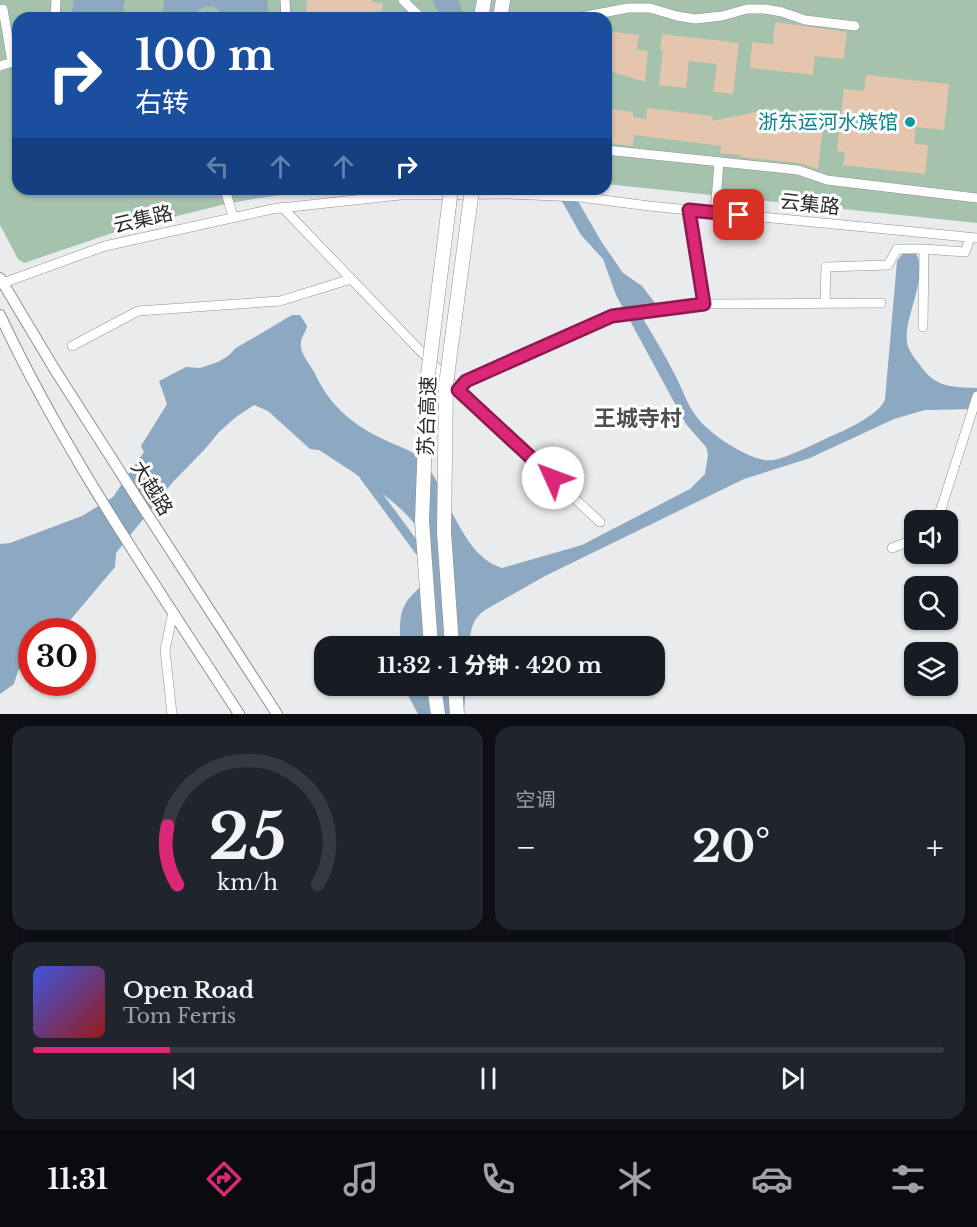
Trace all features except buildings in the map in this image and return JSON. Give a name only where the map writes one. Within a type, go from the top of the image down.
[{"type":"highway","name":"苏台高速","points":[[430,636],[422,521],[427,383],[450,195]]},
{"type":"highway","name":"苏台高速","points":[[451,636],[444,532],[446,384],[471,195]]},
{"type":"highway","points":[[435,696],[438,714]]},
{"type":"highway","points":[[456,696],[457,714]]},
{"type":"main road","name":"大越路","points":[[1,281],[142,507],[277,714]]},
{"type":"main road","points":[[0,315],[41,398],[99,497],[239,714]]},
{"type":"street","points":[[403,0],[415,12]]},
{"type":"street","points":[[607,12],[628,8],[650,8],[695,19],[722,16],[747,9],[765,9],[804,20],[855,26]]},
{"type":"street","points":[[0,10],[3,9],[12,48]]},
{"type":"street","points":[[612,151],[798,170],[827,180],[977,198]]},
{"type":"street","points":[[715,213],[719,162]]},
{"type":"street","points":[[227,195],[233,217]]},
{"type":"street","name":"云集路","points":[[1,281],[105,246],[233,217],[282,207],[400,195]]},
{"type":"street","name":"云集路","points":[[554,195],[974,238]]},
{"type":"street","points":[[282,207],[458,390],[600,522]]},
{"type":"street","points":[[689,210],[704,304]]},
{"type":"street","points":[[825,303],[826,267],[888,265],[897,249],[965,252],[974,238]]},
{"type":"street","points":[[923,327],[924,249]]},
{"type":"street","points":[[72,346],[138,312],[279,301],[351,279]]},
{"type":"street","points":[[458,390],[466,381],[612,316],[704,304],[881,303]]},
{"type":"street","points":[[939,510],[974,411],[977,396]]},
{"type":"street","points":[[892,548],[904,543]]},
{"type":"street","points":[[172,714],[165,650],[173,612]]},
{"type":"green space","points":[[0,0],[977,0],[977,223],[612,185],[612,12],[12,12],[12,195],[279,195],[230,203],[124,229],[24,263],[18,259],[0,225]]},
{"type":"water","points":[[74,0],[125,0],[124,12],[72,12]]},
{"type":"water","points":[[164,0],[267,0],[268,12],[220,12],[210,6],[198,12],[163,12]]},
{"type":"water","points":[[432,0],[458,0],[463,12],[438,12]]},
{"type":"water","points":[[558,195],[574,195],[623,273],[642,286],[655,303],[636,307],[666,357],[696,416],[710,431],[731,446],[754,457],[774,460],[802,450],[852,426],[882,405],[885,399],[897,261],[903,253],[916,253],[919,264],[917,289],[907,328],[909,349],[926,373],[938,382],[945,385],[977,388],[977,409],[925,410],[894,419],[810,458],[744,479],[545,576],[485,610],[474,622],[470,636],[400,636],[402,611],[409,598],[424,584],[423,542],[416,526],[392,501],[376,489],[319,450],[310,449],[268,411],[254,405],[219,432],[172,483],[116,553],[115,567],[72,618],[18,618],[18,671],[14,684],[0,694],[0,544],[10,543],[82,516],[113,497],[144,452],[141,446],[167,404],[159,381],[186,367],[200,368],[218,362],[236,348],[292,315],[300,315],[307,326],[301,341],[302,351],[323,388],[338,408],[355,423],[421,459],[434,476],[466,537],[488,561],[502,568],[582,545],[690,489],[705,474],[708,454],[706,447],[686,424],[616,295],[603,259],[581,235]]},
{"type":"water","points":[[408,696],[465,696],[464,714],[418,714]]},
{"type":"waterway","points":[[364,476],[423,556]]},
{"type":"place","name":"浙东运河水族馆","points":[[910,122]]},
{"type":"district","name":"王城寺村","points":[[638,418]]},
{"type":"route","points":[[553,478],[458,390],[466,381],[612,316],[704,304],[689,210],[739,215]]}]
